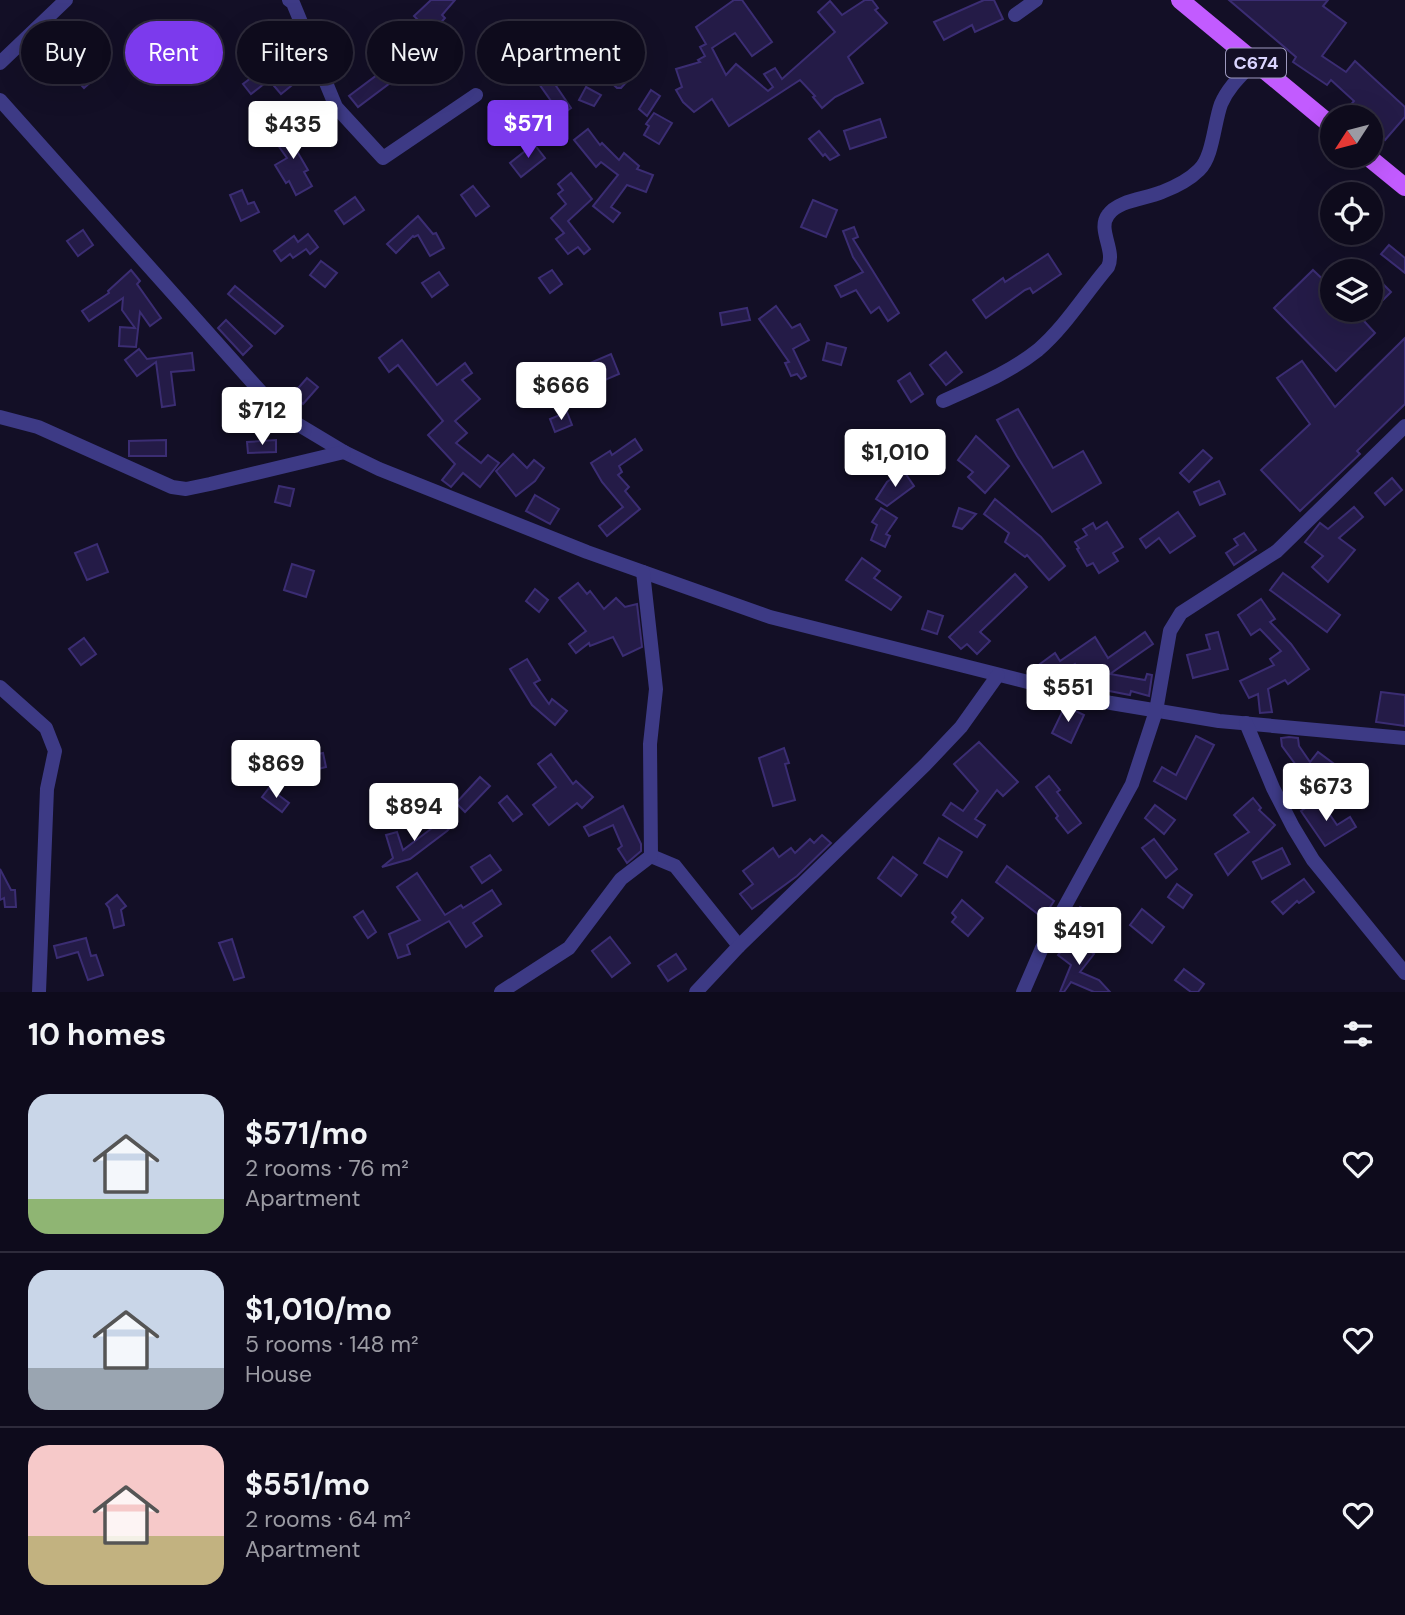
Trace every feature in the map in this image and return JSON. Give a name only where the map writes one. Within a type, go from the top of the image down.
[{"type":"main road","name":"C674","points":[[1180,0],[1320,117]]},
{"type":"main road","points":[[1382,168],[1405,187]]},
{"type":"street","points":[[0,63],[66,0]]},
{"type":"street","points":[[289,0],[293,3],[336,107],[383,158],[476,95]]},
{"type":"street","points":[[1015,15],[1036,0]]},
{"type":"street","points":[[943,401],[1007,372],[1039,349],[1062,325],[1112,260],[1104,226],[1106,217],[1116,208],[1185,181],[1204,165],[1221,104],[1229,88],[1254,62]]},
{"type":"street","points":[[0,100],[261,392],[294,422],[379,469],[587,552],[770,617],[1111,704],[1246,723],[1405,737]]},
{"type":"street","points":[[0,417],[38,427],[172,487],[186,489],[344,452]]},
{"type":"street","points":[[1023,992],[1042,948],[1132,784],[1156,711],[1170,631],[1181,613],[1277,551],[1405,426]]},
{"type":"street","points":[[643,572],[656,689],[650,744],[651,856]]},
{"type":"street","points":[[696,992],[739,946],[925,765],[961,727],[998,675]]},
{"type":"street","points":[[0,687],[46,728],[55,751],[47,789],[39,992]]},
{"type":"street","points":[[1246,723],[1273,788],[1313,860],[1405,974]]},
{"type":"street","points":[[651,856],[675,866],[739,946]]},
{"type":"street","points":[[501,992],[569,948],[621,879],[651,856]]},
{"type":"building","points":[[431,0],[455,0],[442,15],[445,18],[442,21],[419,21],[414,16]]},
{"type":"building","points":[[734,0],[742,0],[772,42],[752,56],[735,33],[712,48],[726,75],[736,64],[768,91],[773,87],[764,74],[775,68],[782,79],[835,32],[818,12],[830,1],[842,15],[865,0],[872,0],[878,8],[875,10],[887,23],[848,57],[863,83],[835,97],[822,108],[800,80],[729,126],[712,99],[694,112],[683,102],[676,90],[682,87],[676,69],[700,62],[698,60],[705,56],[700,47],[706,44],[696,27]]},
{"type":"building","points":[[984,0],[994,0],[1003,19],[975,32],[972,25],[944,40],[934,22]]},
{"type":"building","points":[[1229,0],[1328,0],[1323,6],[1346,23],[1322,56],[1346,72],[1355,61],[1405,107],[1405,117],[1385,140],[1383,105],[1351,105],[1354,101],[1331,80],[1327,85],[1293,62],[1296,57]]},
{"type":"building","points":[[367,82],[389,84],[358,107],[349,96]]},
{"type":"building","points":[[243,84],[264,84],[251,94]]},
{"type":"building","points":[[272,84],[294,84],[281,94]]},
{"type":"building","points":[[539,84],[555,84],[571,108],[561,115]]},
{"type":"building","points":[[613,84],[625,84],[621,88]]},
{"type":"building","points":[[586,87],[601,95],[594,106],[579,100]]},
{"type":"building","points":[[651,90],[660,96],[647,116],[639,109]]},
{"type":"building","points":[[654,113],[672,123],[659,144],[644,135],[649,126],[646,124]]},
{"type":"building","points":[[880,119],[886,137],[850,149],[844,131]]},
{"type":"building","points":[[298,125],[307,138],[294,146],[308,170],[304,172],[312,186],[296,195],[289,181],[286,183],[275,165],[287,158],[275,141]]},
{"type":"building","points":[[588,129],[600,145],[602,143],[619,160],[624,153],[639,166],[637,169],[653,175],[646,192],[627,185],[611,207],[620,213],[613,222],[593,206],[618,175],[601,162],[596,167],[574,140]]},
{"type":"building","points":[[819,131],[839,155],[830,160],[825,154],[823,156],[809,139]]},
{"type":"building","points":[[534,144],[545,158],[521,177],[510,163]]},
{"type":"building","points":[[571,173],[592,199],[568,221],[590,249],[584,254],[578,247],[568,254],[556,239],[564,233],[551,218],[566,204],[558,194],[563,190],[558,184]]},
{"type":"building","points":[[473,186],[489,206],[476,216],[461,195]]},
{"type":"building","points":[[242,190],[248,204],[254,202],[259,212],[241,221],[230,195]]},
{"type":"building","points":[[355,197],[364,210],[344,224],[335,211]]},
{"type":"building","points":[[813,200],[837,210],[826,237],[801,227]]},
{"type":"building","points":[[418,216],[433,234],[436,233],[444,248],[430,256],[418,235],[413,236],[396,253],[387,244]]},
{"type":"building","points":[[854,227],[858,237],[853,239],[899,313],[888,321],[879,307],[871,313],[856,290],[841,297],[835,286],[863,272],[853,257],[843,231]]},
{"type":"building","points":[[83,230],[93,245],[78,256],[67,241]]},
{"type":"building","points":[[308,234],[318,247],[310,254],[306,249],[293,258],[290,254],[281,261],[274,251],[294,236],[298,242]]},
{"type":"building","points":[[1389,245],[1405,258],[1405,273],[1381,254]]},
{"type":"building","points":[[1048,254],[1061,274],[1033,293],[1030,288],[1025,290],[986,318],[973,300],[1003,278],[1005,282]]},
{"type":"building","points":[[321,261],[337,273],[325,287],[310,275]]},
{"type":"building","points":[[131,270],[140,281],[137,284],[161,318],[150,326],[140,312],[136,347],[119,346],[120,327],[135,328],[122,310],[123,298],[89,321],[82,311],[109,293],[108,291]]},
{"type":"building","points":[[552,270],[562,284],[550,293],[539,278]]},
{"type":"building","points":[[1313,270],[1320,277],[1320,322],[1365,322],[1375,333],[1336,371],[1274,308]]},
{"type":"building","points":[[439,272],[448,285],[432,297],[422,283]]},
{"type":"building","points":[[1383,284],[1391,292],[1383,300]]},
{"type":"building","points":[[235,286],[283,326],[275,334],[228,294]]},
{"type":"building","points":[[776,306],[792,328],[800,324],[809,340],[793,349],[806,376],[801,379],[797,374],[791,376],[785,363],[789,362],[759,319]]},
{"type":"building","points":[[747,308],[750,320],[722,325],[720,313]]},
{"type":"building","points":[[226,320],[252,346],[243,355],[218,328]]},
{"type":"building","points":[[1405,338],[1405,404],[1357,451],[1360,454],[1300,511],[1261,470],[1310,424],[1277,378],[1302,361],[1335,407]]},
{"type":"building","points":[[402,340],[437,385],[465,363],[472,373],[462,380],[480,399],[455,421],[467,433],[456,443],[481,463],[488,455],[499,463],[480,487],[463,473],[451,487],[442,480],[455,464],[428,435],[443,421],[398,365],[389,372],[379,358]]},
{"type":"building","points":[[827,343],[846,348],[841,365],[823,360]]},
{"type":"building","points":[[139,349],[147,359],[192,353],[194,370],[171,372],[175,405],[162,407],[156,362],[137,376],[125,360]]},
{"type":"building","points":[[946,352],[962,372],[946,385],[930,365]]},
{"type":"building","points":[[611,354],[619,374],[598,383],[590,363]]},
{"type":"building","points":[[910,373],[923,394],[911,402],[898,381]]},
{"type":"building","points":[[307,378],[318,387],[303,404],[293,394]]},
{"type":"building","points":[[1018,409],[1053,468],[1083,451],[1101,483],[1052,512],[997,420]]},
{"type":"building","points":[[567,412],[572,425],[555,432],[550,419]]},
{"type":"building","points":[[976,436],[1009,466],[985,493],[968,477],[973,472],[958,460]]},
{"type":"building","points":[[635,439],[642,450],[619,466],[622,472],[618,475],[629,487],[625,491],[640,509],[607,536],[599,526],[623,507],[602,482],[591,463],[610,451],[612,455]]},
{"type":"building","points":[[166,440],[166,456],[129,456],[129,441]]},
{"type":"building","points":[[276,440],[276,452],[248,453],[247,442]]},
{"type":"building","points":[[1203,450],[1212,458],[1189,482],[1180,473]]},
{"type":"building","points":[[513,454],[527,468],[534,460],[544,468],[535,481],[516,496],[496,471]]},
{"type":"building","points":[[903,470],[914,486],[887,506],[876,499],[887,482]]},
{"type":"building","points":[[1392,478],[1402,490],[1385,505],[1375,493]]},
{"type":"building","points":[[1219,481],[1225,494],[1200,505],[1194,492]]},
{"type":"building","points":[[279,486],[294,489],[290,506],[275,502]]},
{"type":"building","points":[[535,495],[559,509],[550,524],[526,511]]},
{"type":"building","points":[[995,499],[1041,537],[1065,566],[1049,580],[1027,555],[1025,557],[1005,542],[1009,533],[984,514]]},
{"type":"building","points":[[1354,507],[1363,517],[1339,538],[1355,550],[1328,582],[1312,567],[1323,556],[1305,542],[1320,523],[1328,529]]},
{"type":"building","points":[[881,508],[897,518],[886,534],[890,536],[885,547],[871,540],[877,525],[872,522]]},
{"type":"building","points":[[959,508],[976,514],[962,529],[953,526]]},
{"type":"building","points":[[1178,512],[1195,536],[1170,553],[1159,538],[1146,548],[1140,539]]},
{"type":"building","points":[[1107,522],[1123,547],[1113,553],[1118,561],[1099,573],[1093,563],[1087,566],[1075,542],[1087,535],[1083,529],[1093,523],[1096,529]]},
{"type":"building","points":[[1244,533],[1256,550],[1234,565],[1226,553],[1238,545],[1234,539]]},
{"type":"building","points":[[97,544],[108,572],[87,580],[75,553]]},
{"type":"building","points":[[862,558],[880,571],[874,578],[901,597],[891,610],[846,580]]},
{"type":"building","points":[[292,564],[314,571],[306,597],[284,590]]},
{"type":"building","points":[[1283,573],[1340,615],[1327,632],[1270,590]]},
{"type":"building","points":[[1015,574],[1027,587],[980,632],[990,641],[977,654],[967,644],[961,649],[949,637]]},
{"type":"building","points":[[578,583],[587,594],[590,591],[604,609],[616,598],[625,607],[637,604],[642,647],[623,656],[613,637],[590,646],[589,643],[576,653],[569,644],[586,631],[559,598]]},
{"type":"building","points":[[535,589],[548,600],[539,612],[526,601]]},
{"type":"building","points":[[1261,599],[1275,619],[1270,622],[1291,644],[1309,669],[1288,684],[1285,680],[1268,689],[1272,712],[1260,713],[1258,694],[1249,698],[1240,681],[1274,665],[1270,659],[1281,651],[1260,629],[1251,635],[1238,615]]},
{"type":"building","points":[[928,611],[943,616],[937,634],[922,629]]},
{"type":"building","points":[[1145,632],[1153,644],[1110,674],[1145,680],[1147,674],[1152,675],[1149,696],[1131,691],[1130,695],[1083,686],[1084,677],[1075,664],[1054,679],[1049,677],[1040,664],[1055,653],[1060,661],[1095,637],[1108,658]]},
{"type":"building","points":[[1218,632],[1228,669],[1193,678],[1187,655],[1210,649],[1206,635]]},
{"type":"building","points":[[84,638],[96,654],[81,665],[69,649]]},
{"type":"building","points":[[527,659],[540,680],[534,683],[549,704],[552,699],[567,711],[555,725],[532,705],[510,669]]},
{"type":"building","points":[[1381,692],[1405,695],[1405,726],[1376,722]]},
{"type":"building","points":[[1065,706],[1084,715],[1071,743],[1052,733]]},
{"type":"building","points":[[1196,736],[1214,745],[1186,799],[1154,781],[1162,767],[1176,775]]},
{"type":"building","points":[[1281,738],[1298,738],[1299,746],[1310,762],[1318,752],[1337,766],[1329,776],[1312,787],[1282,746]]},
{"type":"building","points":[[979,742],[1018,782],[1003,796],[997,790],[975,819],[985,825],[977,837],[943,815],[951,803],[963,811],[978,791],[954,764]]},
{"type":"building","points":[[784,748],[789,763],[785,764],[795,800],[773,806],[759,758]]},
{"type":"building","points":[[307,753],[308,756],[323,753],[326,767],[298,774],[293,759]]},
{"type":"building","points":[[551,754],[573,784],[576,781],[593,797],[582,808],[577,803],[549,825],[533,805],[556,787],[538,764]]},
{"type":"building","points":[[1049,776],[1060,790],[1057,792],[1081,823],[1068,833],[1036,787]]},
{"type":"building","points":[[480,777],[490,786],[465,812],[456,803]]},
{"type":"building","points":[[269,788],[289,803],[282,812],[262,797]]},
{"type":"building","points":[[507,796],[522,814],[513,821],[499,803]]},
{"type":"building","points":[[1253,798],[1261,808],[1259,810],[1275,825],[1228,875],[1215,854],[1249,832],[1234,815]]},
{"type":"building","points":[[1319,799],[1337,825],[1350,817],[1356,827],[1325,846],[1301,811]]},
{"type":"building","points":[[1155,805],[1175,820],[1164,834],[1145,818]]},
{"type":"building","points":[[623,806],[641,844],[641,851],[627,863],[618,849],[622,846],[613,825],[589,836],[584,827]]},
{"type":"building","points":[[444,819],[451,827],[447,831],[410,859],[382,867],[393,858],[386,835],[397,832],[403,850]]},
{"type":"building","points":[[822,835],[831,843],[797,876],[752,909],[740,894],[753,884],[743,871],[773,848],[779,857],[791,848],[795,853],[810,839],[814,843]]},
{"type":"building","points":[[939,838],[962,852],[947,877],[924,863]]},
{"type":"building","points":[[1154,839],[1177,869],[1166,878],[1142,848]]},
{"type":"building","points":[[1282,848],[1290,864],[1262,879],[1253,862]]},
{"type":"building","points":[[490,855],[501,870],[482,883],[471,867]]},
{"type":"building","points":[[893,857],[917,875],[901,896],[878,878]]},
{"type":"building","points":[[1007,866],[1054,901],[1043,918],[996,882]]},
{"type":"building","points":[[0,869],[11,890],[15,890],[16,907],[5,907],[4,898],[0,900]]},
{"type":"building","points":[[417,873],[445,915],[461,905],[463,908],[492,890],[501,904],[473,923],[482,936],[466,947],[449,921],[407,945],[410,954],[398,958],[389,934],[420,920],[397,887]]},
{"type":"building","points":[[1304,879],[1314,892],[1299,903],[1297,901],[1283,914],[1272,902]]},
{"type":"building","points":[[1177,884],[1192,895],[1183,908],[1168,897]]},
{"type":"building","points":[[117,895],[126,906],[121,910],[124,925],[114,928],[106,904]]},
{"type":"building","points":[[962,900],[983,918],[968,936],[952,922],[956,917],[952,913]]},
{"type":"building","points":[[1080,907],[1119,928],[1111,942],[1072,921]]},
{"type":"building","points":[[1142,909],[1164,927],[1152,943],[1130,925]]},
{"type":"building","points":[[363,911],[376,932],[368,938],[354,917]]},
{"type":"building","points":[[610,937],[630,963],[612,977],[592,951]]},
{"type":"building","points":[[1073,937],[1094,954],[1080,972],[1099,980],[1110,992],[1094,992],[1071,982],[1064,992],[1060,992],[1071,965],[1058,955]]},
{"type":"building","points":[[86,938],[91,956],[96,955],[103,975],[88,980],[78,952],[57,958],[54,946]]},
{"type":"building","points":[[232,939],[244,977],[234,980],[219,943]]},
{"type":"building","points":[[676,954],[686,969],[668,981],[658,966]]},
{"type":"building","points":[[1184,969],[1204,984],[1198,992],[1191,992],[1175,980]]}]
